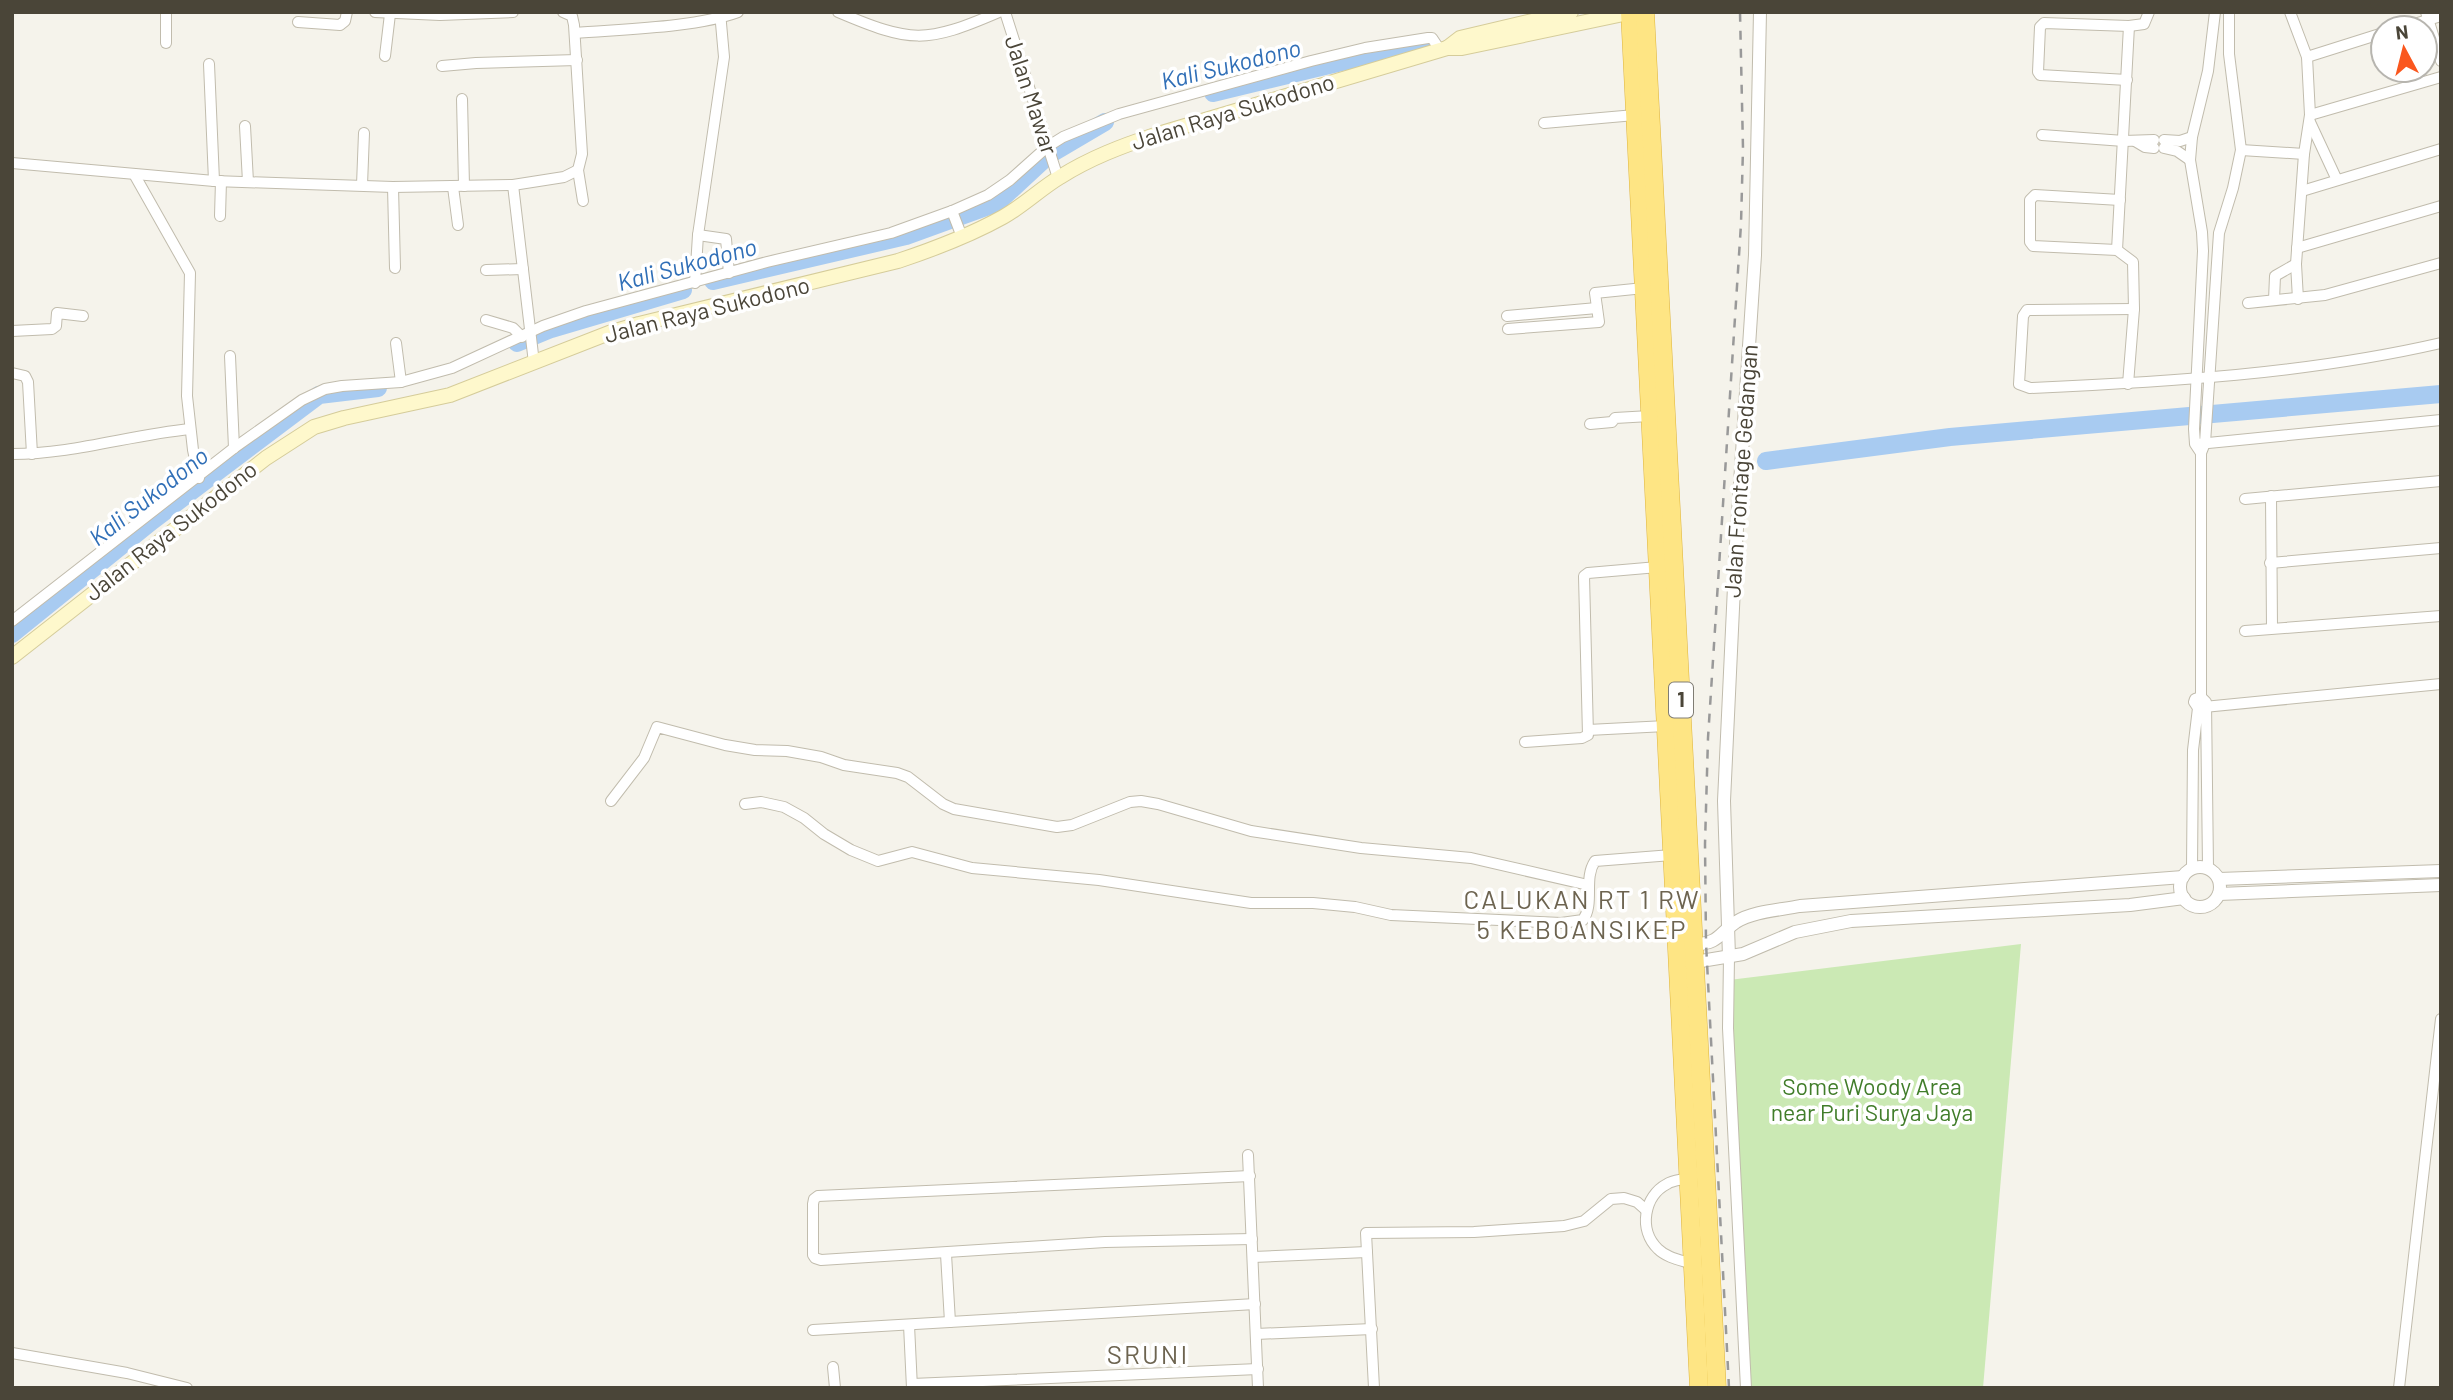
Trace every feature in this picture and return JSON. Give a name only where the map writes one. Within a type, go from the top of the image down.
[{"type":"highway","name":"1","points":[[1631,12],[1672,855],[1686,955],[1688,1178],[1699,1388]]},
{"type":"highway","name":"1","points":[[1646,12],[1686,955],[1717,1388]]},
{"type":"main road","name":"Jalan Raya Sukodono","points":[[1444,49],[1461,38],[1571,12]]},
{"type":"main road","name":"Jalan Raya Sukodono","points":[[12,657],[100,586],[297,437],[328,422],[450,395],[533,358],[619,330],[898,261],[1006,216],[1056,174],[1155,135],[1444,49],[1462,48],[1631,12]]},
{"type":"street","points":[[166,12],[166,43]]},
{"type":"street","points":[[298,22],[340,25],[345,21],[347,12]]},
{"type":"street","points":[[375,12],[513,12]]},
{"type":"street","points":[[563,12],[573,19],[575,33],[582,154],[578,170],[583,201]]},
{"type":"street","points":[[838,12],[892,33],[918,37],[956,29],[999,12]]},
{"type":"street","name":"Jalan Mawar","points":[[1005,12],[1056,174]]},
{"type":"street","name":"Jalan Frontage Gedangan","points":[[1729,957],[1724,790],[1736,544],[1755,255],[1760,12]]},
{"type":"street","points":[[2127,80],[2040,75],[2040,27],[2044,23],[2129,26],[2144,23],[2149,12]]},
{"type":"street","points":[[2201,704],[2193,750],[2188,873],[2181,888],[2188,902],[2200,906],[2211,903],[2219,894],[2219,879],[2208,868],[2208,749],[2201,704],[2201,447],[2194,404],[2202,232],[2190,160],[2192,137],[2208,71],[2216,12]]},
{"type":"street","points":[[2200,429],[2207,404],[2219,233],[2241,150],[2231,71],[2229,12]]},
{"type":"street","points":[[2290,12],[2307,57],[2310,118],[2304,154],[2295,264],[2298,299]]},
{"type":"street","points":[[386,56],[390,14]]},
{"type":"street","points":[[575,33],[729,14],[698,234],[695,282]]},
{"type":"street","points":[[2117,250],[2120,200],[2129,141],[2129,26]]},
{"type":"street","points":[[12,621],[199,478],[234,448],[302,400],[325,389],[401,382],[452,368],[586,311],[891,233],[952,213],[988,195],[1010,180],[1063,137],[1119,114],[1365,48],[1428,37],[1444,49]]},
{"type":"street","points":[[2307,57],[2369,37]]},
{"type":"street","points":[[442,66],[577,60]]},
{"type":"street","points":[[209,64],[219,216]]},
{"type":"street","points":[[2208,71],[2231,71]]},
{"type":"street","points":[[2310,118],[2441,77]]},
{"type":"street","points":[[458,225],[462,99]]},
{"type":"street","points":[[1544,123],[1635,115]]},
{"type":"street","points":[[2310,118],[2337,180]]},
{"type":"street","points":[[245,126],[248,182]]},
{"type":"street","points":[[362,185],[364,133]]},
{"type":"street","points":[[2042,135],[2159,144],[2192,137]]},
{"type":"street","points":[[2159,144],[2190,160]]},
{"type":"street","points":[[2302,191],[2441,149]]},
{"type":"street","points":[[2241,150],[2304,154]]},
{"type":"street","points":[[12,163],[218,181],[393,187],[513,185],[564,177],[578,170]]},
{"type":"street","points":[[134,174],[190,273],[187,396],[199,478]]},
{"type":"street","points":[[513,185],[523,269],[527,335],[533,358]]},
{"type":"street","points":[[393,187],[395,268]]},
{"type":"street","points":[[2120,200],[2035,195],[2030,200],[2030,242],[2033,246],[2117,250],[2133,262],[2134,309],[2128,384]]},
{"type":"street","points":[[2297,248],[2441,206]]},
{"type":"street","points":[[952,213],[961,235]]},
{"type":"street","points":[[2202,232],[2219,233]]},
{"type":"street","points":[[698,234],[726,239],[729,273]]},
{"type":"street","points":[[2248,303],[2342,292],[2441,263]]},
{"type":"street","points":[[2274,300],[2275,276],[2295,264]]},
{"type":"street","points":[[486,270],[523,269]]},
{"type":"street","points":[[1508,329],[1598,322],[1595,293],[1644,288]]},
{"type":"street","points":[[1507,316],[1597,308]]},
{"type":"street","points":[[2134,309],[2027,310],[2023,316],[2018,380],[2024,387],[2030,388],[2209,378],[2344,361],[2441,343]]},
{"type":"street","points":[[12,331],[52,329],[56,326],[57,313],[83,316]]},
{"type":"street","points":[[2200,316],[2212,317]]},
{"type":"street","points":[[485,320],[527,335]]},
{"type":"street","points":[[396,344],[401,382]]},
{"type":"street","points":[[230,356],[234,448]]},
{"type":"street","points":[[12,373],[25,376],[28,382],[32,454]]},
{"type":"street","points":[[1590,424],[1612,422],[1615,418],[1650,416]]},
{"type":"street","points":[[2201,447],[2441,420]]},
{"type":"street","points":[[12,454],[59,452],[151,433],[190,429]]},
{"type":"street","points":[[2245,499],[2441,481]]},
{"type":"street","points":[[2271,496],[2272,628]]},
{"type":"street","points":[[2270,564],[2441,548]]},
{"type":"street","points":[[1525,742],[1582,738],[1587,735],[1584,576],[1588,573],[1658,567]]},
{"type":"street","points":[[2245,631],[2441,616]]},
{"type":"street","points":[[2201,704],[2441,684]]},
{"type":"street","points":[[1588,730],[1666,726]]},
{"type":"street","points":[[611,801],[644,758],[657,727],[755,751],[788,751],[821,757],[844,765],[897,773],[908,777],[943,804],[954,809],[1029,824],[1057,827],[1072,825],[1141,801],[1251,831],[1361,848],[1471,858],[1588,885]]},
{"type":"street","points":[[745,804],[761,802],[784,807],[850,850],[878,861],[912,852],[972,868],[1099,880],[1251,903],[1313,903],[1355,907],[1391,915],[1561,923],[1583,920],[1589,911],[1588,885],[1595,861],[1672,855]]},
{"type":"street","points":[[1686,955],[1716,941],[1737,922],[1800,906],[2188,873],[2208,868]]},
{"type":"street","points":[[2219,879],[2441,871]]},
{"type":"street","points":[[2219,894],[2441,885]]},
{"type":"street","points":[[1686,955],[1729,957],[1754,950],[1795,932],[1851,921],[2130,905],[2184,898]]},
{"type":"street","points":[[1729,957],[1729,1053],[1746,1388]]},
{"type":"street","points":[[2399,1388],[2441,1019]]},
{"type":"street","points":[[1248,1155],[1258,1388]]},
{"type":"street","points":[[1250,1176],[818,1196],[814,1199],[813,1255],[821,1260],[1105,1242],[1252,1239]]},
{"type":"street","points":[[1688,1178],[1668,1183],[1654,1194],[1647,1210],[1647,1231],[1658,1250],[1693,1264]]},
{"type":"street","points":[[1374,1388],[1366,1233],[1474,1232],[1564,1226],[1584,1221],[1611,1199],[1624,1198],[1637,1202],[1647,1210]]},
{"type":"street","points":[[1253,1257],[1367,1252]]},
{"type":"street","points":[[946,1254],[950,1322]]},
{"type":"street","points":[[813,1330],[1255,1304]]},
{"type":"street","points":[[909,1325],[912,1386],[1258,1368]]},
{"type":"street","points":[[1256,1334],[1372,1329]]},
{"type":"street","points":[[12,1353],[127,1373],[187,1388]]},
{"type":"street","points":[[833,1367],[835,1388]]},
{"type":"green space","name":"Some Woody Area near Puri Surya Jaya","points":[[2021,944],[1983,1388],[1750,1388],[1729,980]]},
{"type":"waterway","name":"Kali Sukodono","points":[[1213,93],[1421,43]]},
{"type":"waterway","name":"Kali Sukodono","points":[[713,281],[906,236],[997,203],[1049,155],[1105,122]]},
{"type":"waterway","name":"Kali Sukodono","points":[[517,343],[551,329],[683,290]]},
{"type":"waterway","name":"Kali Sukodono","points":[[12,634],[152,521],[319,395],[378,388]]},
{"type":"waterway","points":[[1766,461],[1950,437],[2441,394]]},
{"type":"railway","points":[[1729,1388],[1706,943],[1705,844],[1708,738],[1741,224],[1743,148],[1740,12]]},
{"type":"district","name":"CALUKAN RT 1 RW 5 KEBOANSIKEP","points":[[1582,915]]},
{"type":"district","name":"SRUNI","points":[[1148,1355]]}]
